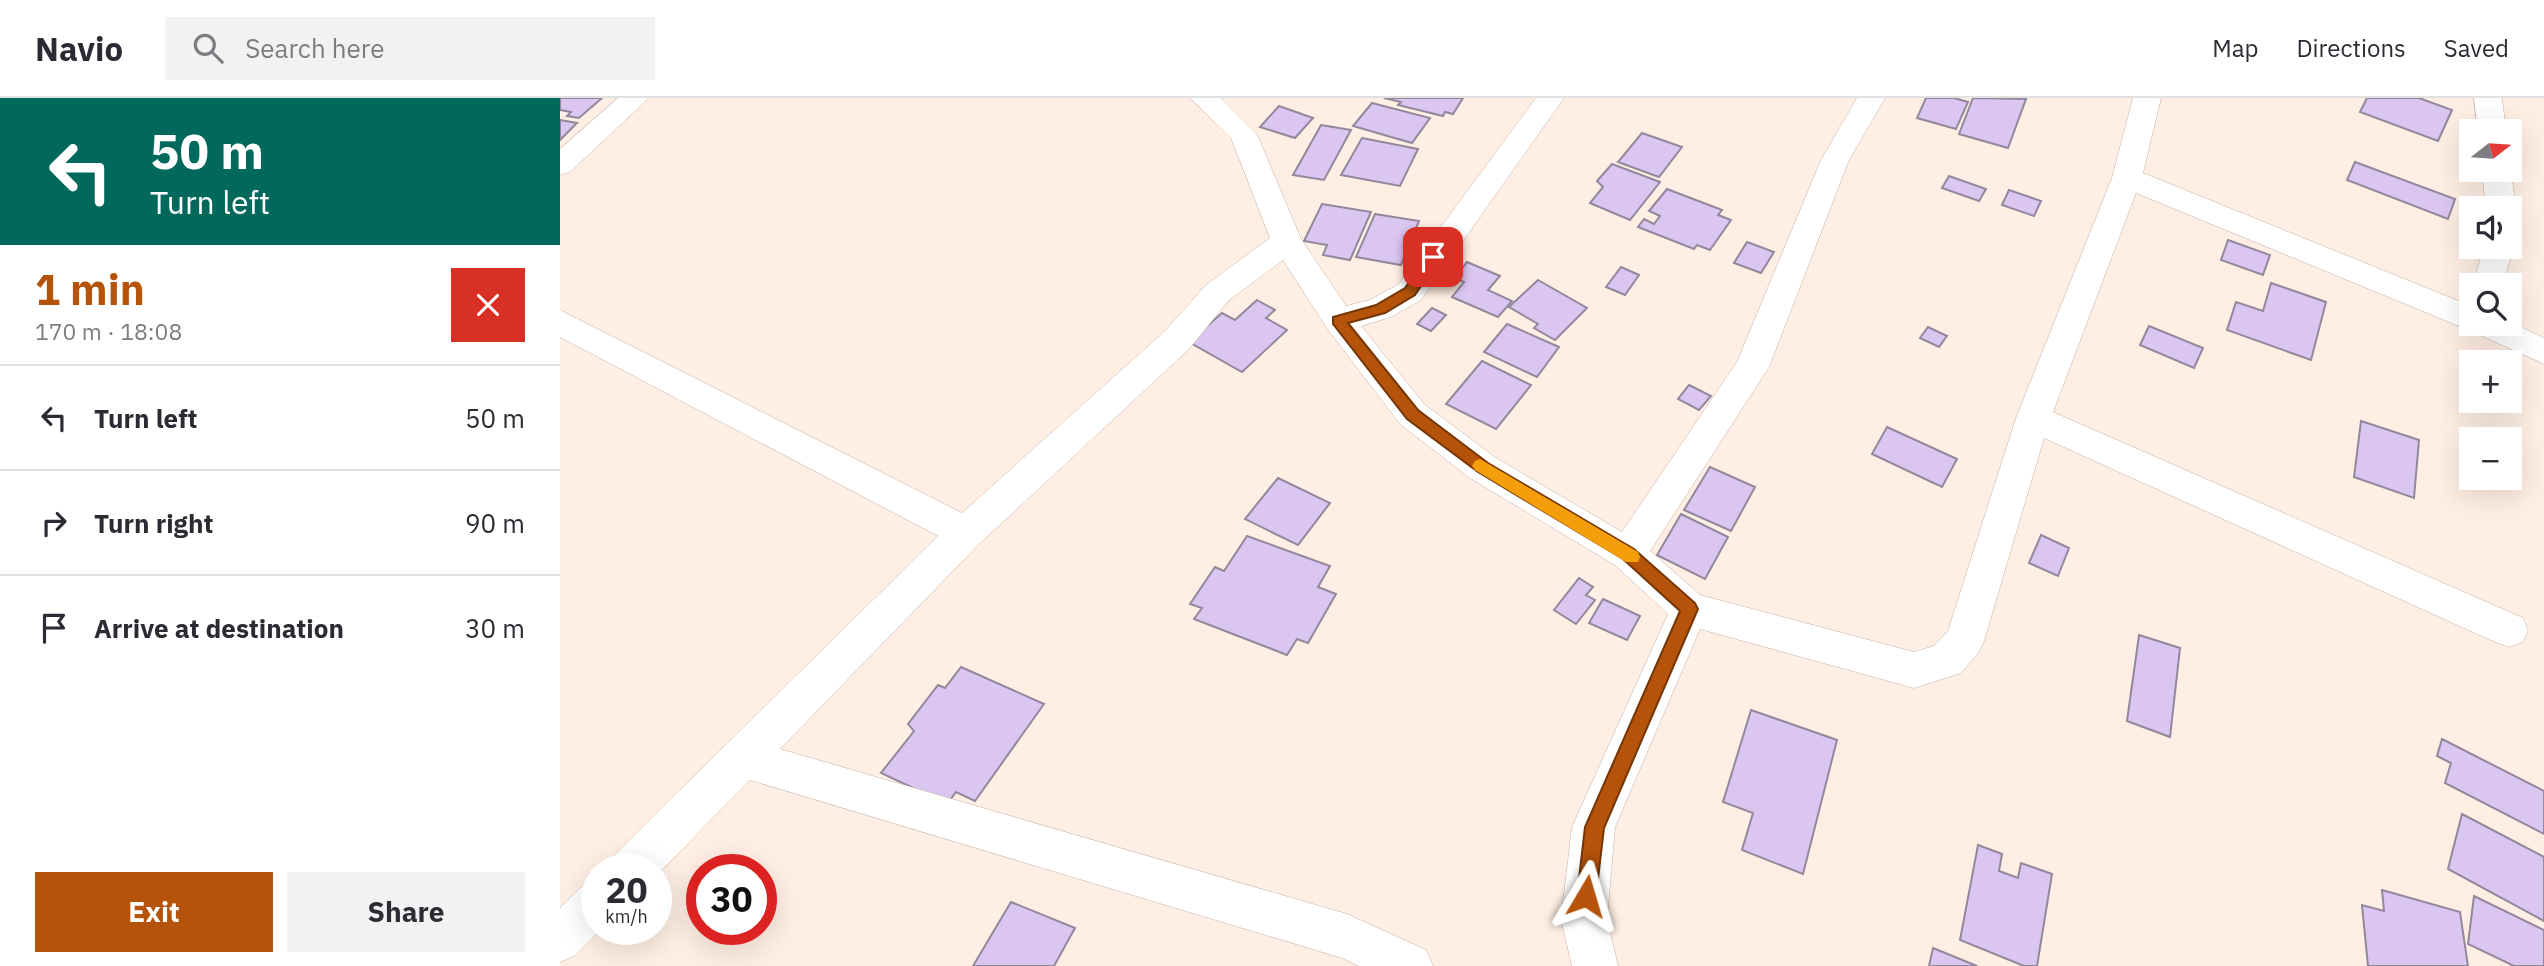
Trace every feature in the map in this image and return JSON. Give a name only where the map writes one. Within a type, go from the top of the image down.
[{"type":"street","points":[[560,165],[635,98]]},
{"type":"street","points":[[1204,98],[1243,134],[1287,241],[1338,320],[1412,414],[1483,468],[1629,554],[1689,609],[1914,670],[1947,660],[1964,641],[2033,418],[2127,178],[2147,98]]},
{"type":"street","points":[[1338,320],[1380,309],[1410,292],[1550,98]]},
{"type":"street","points":[[1629,554],[1752,367],[1835,160],[1871,98]]},
{"type":"street","points":[[2488,98],[2491,119]]},
{"type":"street","points":[[2127,178],[2459,313]]},
{"type":"street","points":[[647,854],[966,533],[1177,340],[1217,293],[1287,241]]},
{"type":"street","points":[[560,323],[966,533]]},
{"type":"street","points":[[2509,336],[2544,352]]},
{"type":"street","points":[[2033,418],[2509,630]]},
{"type":"street","points":[[1595,966],[1584,919],[1594,827],[1689,609]]},
{"type":"street","points":[[744,758],[1348,937],[1410,966]]},
{"type":"street","points":[[560,939],[581,919]]},
{"type":"building","points":[[560,98],[602,98],[579,118],[567,116],[571,112],[560,110]]},
{"type":"building","points":[[1384,98],[1463,98],[1453,114],[1445,112],[1443,116],[1398,105],[1401,102]]},
{"type":"building","points":[[1926,98],[1954,98],[1968,102],[1956,129],[1917,118]]},
{"type":"building","points":[[1973,98],[2026,99],[2008,148],[1959,134]]},
{"type":"building","points":[[2367,98],[2419,98],[2452,110],[2438,141],[2360,112]]},
{"type":"building","points":[[1372,103],[1430,118],[1412,143],[1353,126]]},
{"type":"building","points":[[1279,106],[1313,118],[1295,138],[1260,127]]},
{"type":"building","points":[[560,120],[577,123],[560,140]]},
{"type":"building","points":[[1321,125],[1351,130],[1324,180],[1293,175]]},
{"type":"building","points":[[1642,133],[1682,147],[1659,177],[1618,162]]},
{"type":"building","points":[[1362,138],[1418,149],[1400,186],[1341,175]]},
{"type":"building","points":[[2355,162],[2455,199],[2448,219],[2347,180]]},
{"type":"building","points":[[1612,164],[1660,182],[1630,220],[1590,203],[1603,187],[1597,181]]},
{"type":"building","points":[[1949,176],[1986,189],[1979,201],[1942,188]]},
{"type":"building","points":[[1667,189],[1722,210],[1718,215],[1731,220],[1710,250],[1697,245],[1694,249],[1638,227],[1644,219],[1654,224],[1660,216],[1649,211]]},
{"type":"building","points":[[2009,190],[2041,201],[2034,216],[2002,205]]},
{"type":"building","points":[[1322,204],[1371,212],[1350,260],[1323,255],[1327,245],[1304,241]]},
{"type":"building","points":[[1375,214],[1419,221],[1401,265],[1356,257]]},
{"type":"building","points":[[2228,240],[2270,255],[2263,275],[2221,260]]},
{"type":"building","points":[[1747,242],[1774,252],[1761,273],[1734,263]]},
{"type":"building","points":[[1467,262],[1500,276],[1488,290],[1512,301],[1498,317],[1452,297],[1464,282],[1454,278]]},
{"type":"building","points":[[1621,267],[1639,275],[1625,295],[1606,287]]},
{"type":"building","points":[[1538,280],[1587,308],[1555,340],[1534,328],[1538,324],[1509,307]]},
{"type":"building","points":[[2271,283],[2326,302],[2311,360],[2227,330],[2236,302],[2263,311]]},
{"type":"building","points":[[1257,300],[1275,310],[1266,318],[1287,330],[1242,372],[1189,342],[1222,313],[1235,320]]},
{"type":"building","points":[[1432,308],[1446,315],[1431,331],[1417,324]]},
{"type":"building","points":[[1507,324],[1559,347],[1537,377],[1484,352]]},
{"type":"building","points":[[2149,326],[2203,348],[2194,368],[2140,345]]},
{"type":"building","points":[[1928,327],[1947,336],[1939,347],[1920,338]]},
{"type":"building","points":[[1482,361],[1531,385],[1496,429],[1446,404]]},
{"type":"building","points":[[1689,385],[1711,396],[1699,410],[1678,399]]},
{"type":"building","points":[[2361,421],[2419,440],[2414,498],[2354,477]]},
{"type":"building","points":[[1887,427],[1957,459],[1942,487],[1872,454]]},
{"type":"building","points":[[1710,467],[1755,487],[1731,531],[1684,510]]},
{"type":"building","points":[[1278,478],[1330,503],[1298,545],[1245,519]]},
{"type":"building","points":[[1681,514],[1728,537],[1705,579],[1657,555]]},
{"type":"building","points":[[2041,535],[2069,548],[2058,576],[2029,563]]},
{"type":"building","points":[[1247,536],[1330,566],[1318,587],[1336,594],[1308,643],[1297,639],[1287,655],[1194,619],[1202,608],[1190,604],[1215,567],[1224,571]]},
{"type":"building","points":[[1579,578],[1593,587],[1586,595],[1595,600],[1576,624],[1554,610]]},
{"type":"building","points":[[1603,599],[1640,616],[1627,640],[1589,623]]},
{"type":"building","points":[[2139,635],[2180,648],[2170,737],[2127,721]]},
{"type":"building","points":[[961,667],[1044,704],[975,801],[956,792],[947,804],[881,773],[914,731],[908,724],[938,685],[945,688]]},
{"type":"building","points":[[1751,710],[1837,740],[1803,874],[1742,850],[1753,813],[1723,802]]},
{"type":"building","points":[[2442,739],[2544,791],[2544,834],[2445,783],[2451,763],[2437,756]]},
{"type":"building","points":[[2462,814],[2544,857],[2544,921],[2448,869]]},
{"type":"building","points":[[1978,845],[2002,854],[1999,871],[2018,878],[2021,863],[2052,874],[2037,966],[2024,966],[1960,940]]},
{"type":"building","points":[[2382,890],[2460,912],[2468,966],[2368,966],[2362,905],[2384,911]]},
{"type":"building","points":[[2474,896],[2544,930],[2544,966],[2514,966],[2468,944]]},
{"type":"building","points":[[1011,902],[1075,928],[1054,966],[973,966]]},
{"type":"building","points":[[1933,948],[1977,966],[1929,966]]},
{"type":"slow traffic","points":[[1480,466],[1632,557]]},
{"type":"route","points":[[1433,257],[1410,292],[1380,309],[1338,320],[1412,414],[1483,468],[1629,554],[1689,609],[1594,827],[1586,896]]}]
